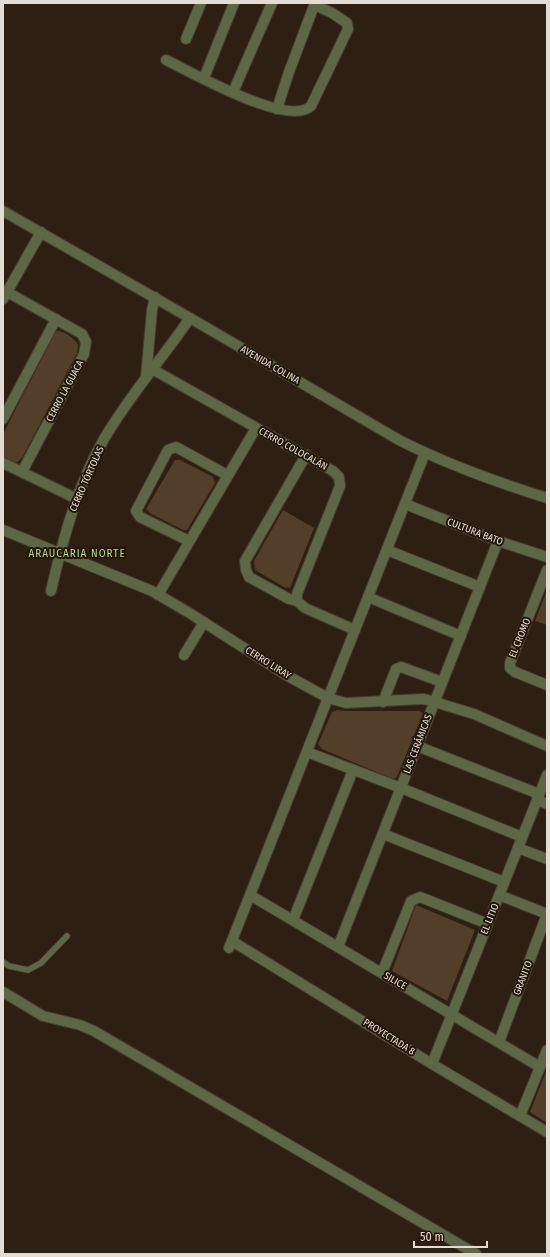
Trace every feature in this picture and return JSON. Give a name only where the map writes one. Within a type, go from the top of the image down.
[{"type":"street","points":[[186,39],[202,3]]},
{"type":"street","points":[[204,78],[234,3]]},
{"type":"street","points":[[233,92],[272,3]]},
{"type":"street","points":[[166,60],[253,101],[277,109],[307,110],[311,106],[348,29],[347,23],[340,17],[315,4],[289,72],[277,109]]},
{"type":"street","name":"AVENIDA COLINA","points":[[3,211],[399,440],[425,453],[488,478],[547,498]]},
{"type":"street","points":[[5,296],[41,232]]},
{"type":"street","name":"CERRO LA GUACA","points":[[5,296],[56,319],[82,334],[86,342],[84,354],[22,472]]},
{"type":"street","name":"CERRO TÓRTOLAS","points":[[149,373],[154,297]]},
{"type":"street","name":"CERRO TÓRTOLAS","points":[[51,591],[69,519],[82,484],[104,440],[149,373],[190,318]]},
{"type":"street","points":[[3,419],[56,319]]},
{"type":"street","name":"CERRO COLOCALÁN","points":[[149,373],[256,428],[333,471],[339,477],[340,486],[297,594],[297,601]]},
{"type":"street","points":[[158,595],[256,428]]},
{"type":"street","points":[[189,541],[140,517],[136,511],[168,450],[176,447],[228,475]]},
{"type":"street","points":[[250,895],[425,453]]},
{"type":"street","points":[[306,456],[245,561],[246,570],[249,577],[289,599],[297,601],[305,608],[355,630]]},
{"type":"street","points":[[3,463],[77,499]]},
{"type":"street","name":"CULTURA BATO","points":[[404,504],[498,541],[547,557]]},
{"type":"street","name":"CERRO LIRAY","points":[[3,530],[158,595],[204,622],[286,675],[328,698],[346,703],[422,699],[474,714],[547,746]]},
{"type":"street","name":"LAS CERÁMICAS","points":[[338,947],[498,541]]},
{"type":"street","points":[[387,550],[480,587]]},
{"type":"street","name":"EL CROMO","points":[[547,570],[510,663],[510,668],[515,672],[547,685]]},
{"type":"street","points":[[368,598],[461,636]]},
{"type":"street","points":[[184,655],[204,622]]},
{"type":"street","points":[[383,702],[396,669],[401,667],[442,682]]},
{"type":"street","points":[[417,746],[538,797],[547,804]]},
{"type":"street","points":[[307,752],[522,837]]},
{"type":"street","points":[[293,920],[353,770]]},
{"type":"street","name":"EL LITIO","points":[[432,1064],[547,775]]},
{"type":"street","points":[[383,834],[504,882]]},
{"type":"street","points":[[518,848],[547,859]]},
{"type":"street","name":"SILICE","points":[[250,895],[540,1067]]},
{"type":"street","name":"PROYECTADA 8","points":[[250,895],[230,945],[547,1132]]},
{"type":"street","points":[[499,895],[547,914]]},
{"type":"street","points":[[382,973],[411,901],[415,899],[420,897],[488,924]]},
{"type":"street","name":"GRANITO","points":[[499,1042],[547,914]]},
{"type":"street","points":[[3,992],[43,1016],[80,1025],[94,1031],[476,1254]]},
{"type":"street","points":[[520,1116],[547,1050]]},
{"type":"lane","points":[[3,962],[9,966],[28,970],[40,962],[66,936]]},
{"type":"shaded area","points":[[56,331],[69,335],[74,340],[78,345],[77,353],[22,458],[16,463],[3,457],[3,434]]},
{"type":"shaded area","points":[[175,460],[180,460],[213,477],[215,483],[187,530],[183,530],[150,513],[146,509]]},
{"type":"shaded area","points":[[283,510],[314,528],[290,588],[284,587],[255,570],[254,561]]},
{"type":"shaded area","points":[[547,590],[547,625],[535,621]]},
{"type":"shaded area","points":[[337,710],[419,711],[423,713],[397,777],[393,779],[322,749],[318,744],[332,712]]},
{"type":"shaded area","points":[[416,905],[475,930],[447,1001],[392,971]]},
{"type":"shaded area","points":[[547,1069],[547,1123],[530,1112]]},
{"type":"district","name":"ARAUCARIA NORTE","points":[[77,553]]}]
